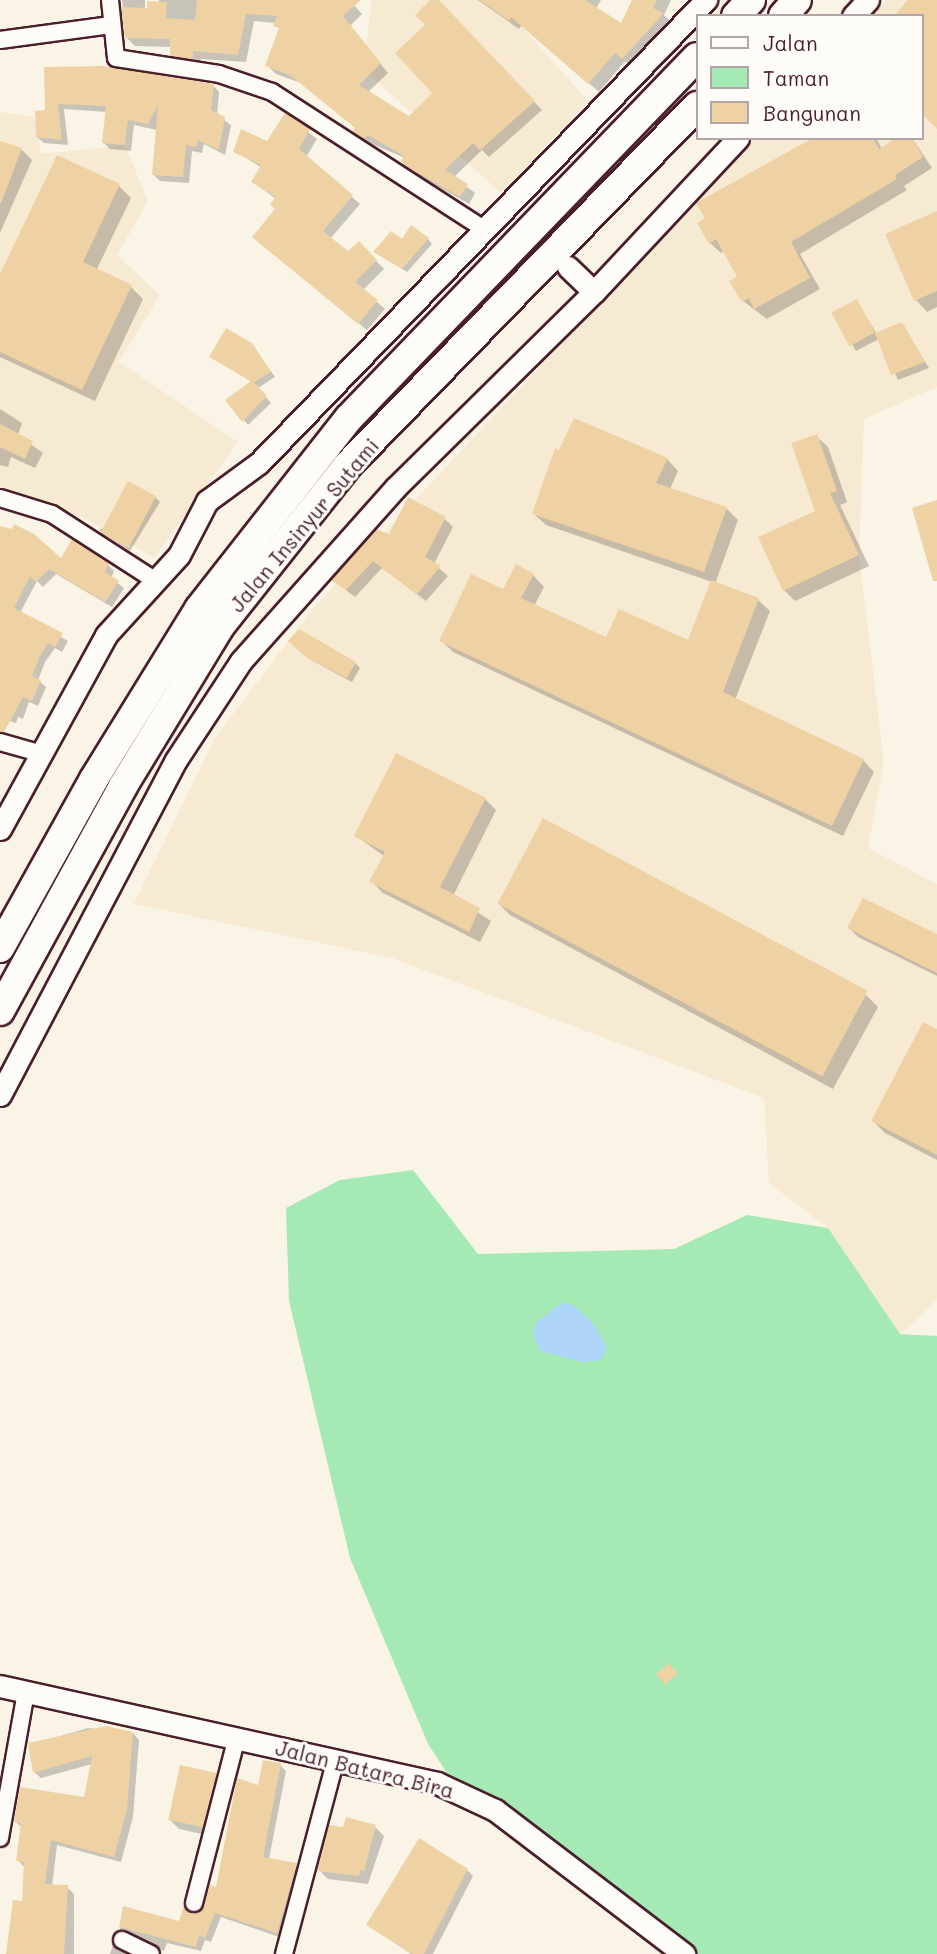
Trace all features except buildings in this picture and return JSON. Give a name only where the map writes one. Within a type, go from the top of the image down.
[{"type":"highway","points":[[738,14],[751,0]]},
{"type":"highway","points":[[785,14],[797,0]]},
{"type":"highway","name":"Jalan Insinyur Sutami","points":[[0,948],[94,779],[199,609],[349,418],[696,58]]},
{"type":"highway","name":"Jalan Insinyur Sutami","points":[[0,1011],[122,786],[221,625],[347,466],[696,107]]},
{"type":"street","points":[[110,0],[117,58],[219,74],[272,92],[482,228]]},
{"type":"street","points":[[0,829],[106,635],[153,579],[178,555],[207,501],[259,463],[504,205],[706,0]]},
{"type":"street","points":[[855,14],[867,0]]},
{"type":"street","points":[[0,40],[111,25]]},
{"type":"street","points":[[0,1095],[176,760],[241,661],[396,488],[594,292],[736,140]]},
{"type":"street","points":[[504,205],[521,221]]},
{"type":"street","points":[[568,267],[594,292]]},
{"type":"street","points":[[0,498],[52,514],[153,579]]},
{"type":"street","points":[[0,742],[40,753]]},
{"type":"street","name":"Jalan Batara Bira","points":[[0,1686],[437,1783],[495,1810],[684,1954]]},
{"type":"street","points":[[0,1838],[26,1692]]},
{"type":"street","points":[[194,1903],[237,1737]]},
{"type":"street","points":[[284,1954],[336,1759]]},
{"type":"street","points":[[121,1940],[152,1954]]},
{"type":"shaded area","points":[[372,0],[534,0],[522,27],[588,101],[501,193],[363,69]]},
{"type":"shaded area","points":[[887,0],[937,0],[937,387],[864,419],[859,555],[884,762],[868,848],[937,884],[937,1299],[900,1335],[828,1228],[769,1183],[764,1098],[392,958],[134,904],[215,738],[314,607],[754,140],[923,140],[923,14],[874,14]]},
{"type":"shaded area","points":[[0,112],[34,117],[41,154],[125,145],[148,201],[117,255],[160,295],[119,362],[238,442],[154,558],[79,515],[0,488]]},
{"type":"green space","points":[[413,1170],[478,1254],[674,1249],[747,1215],[828,1228],[900,1334],[937,1336],[937,1954],[676,1954],[466,1802],[428,1744],[350,1558],[289,1301],[286,1208],[340,1180]]},
{"type":"water","points":[[561,1303],[573,1305],[594,1324],[607,1348],[601,1360],[582,1362],[540,1351],[533,1335],[536,1323]]}]
